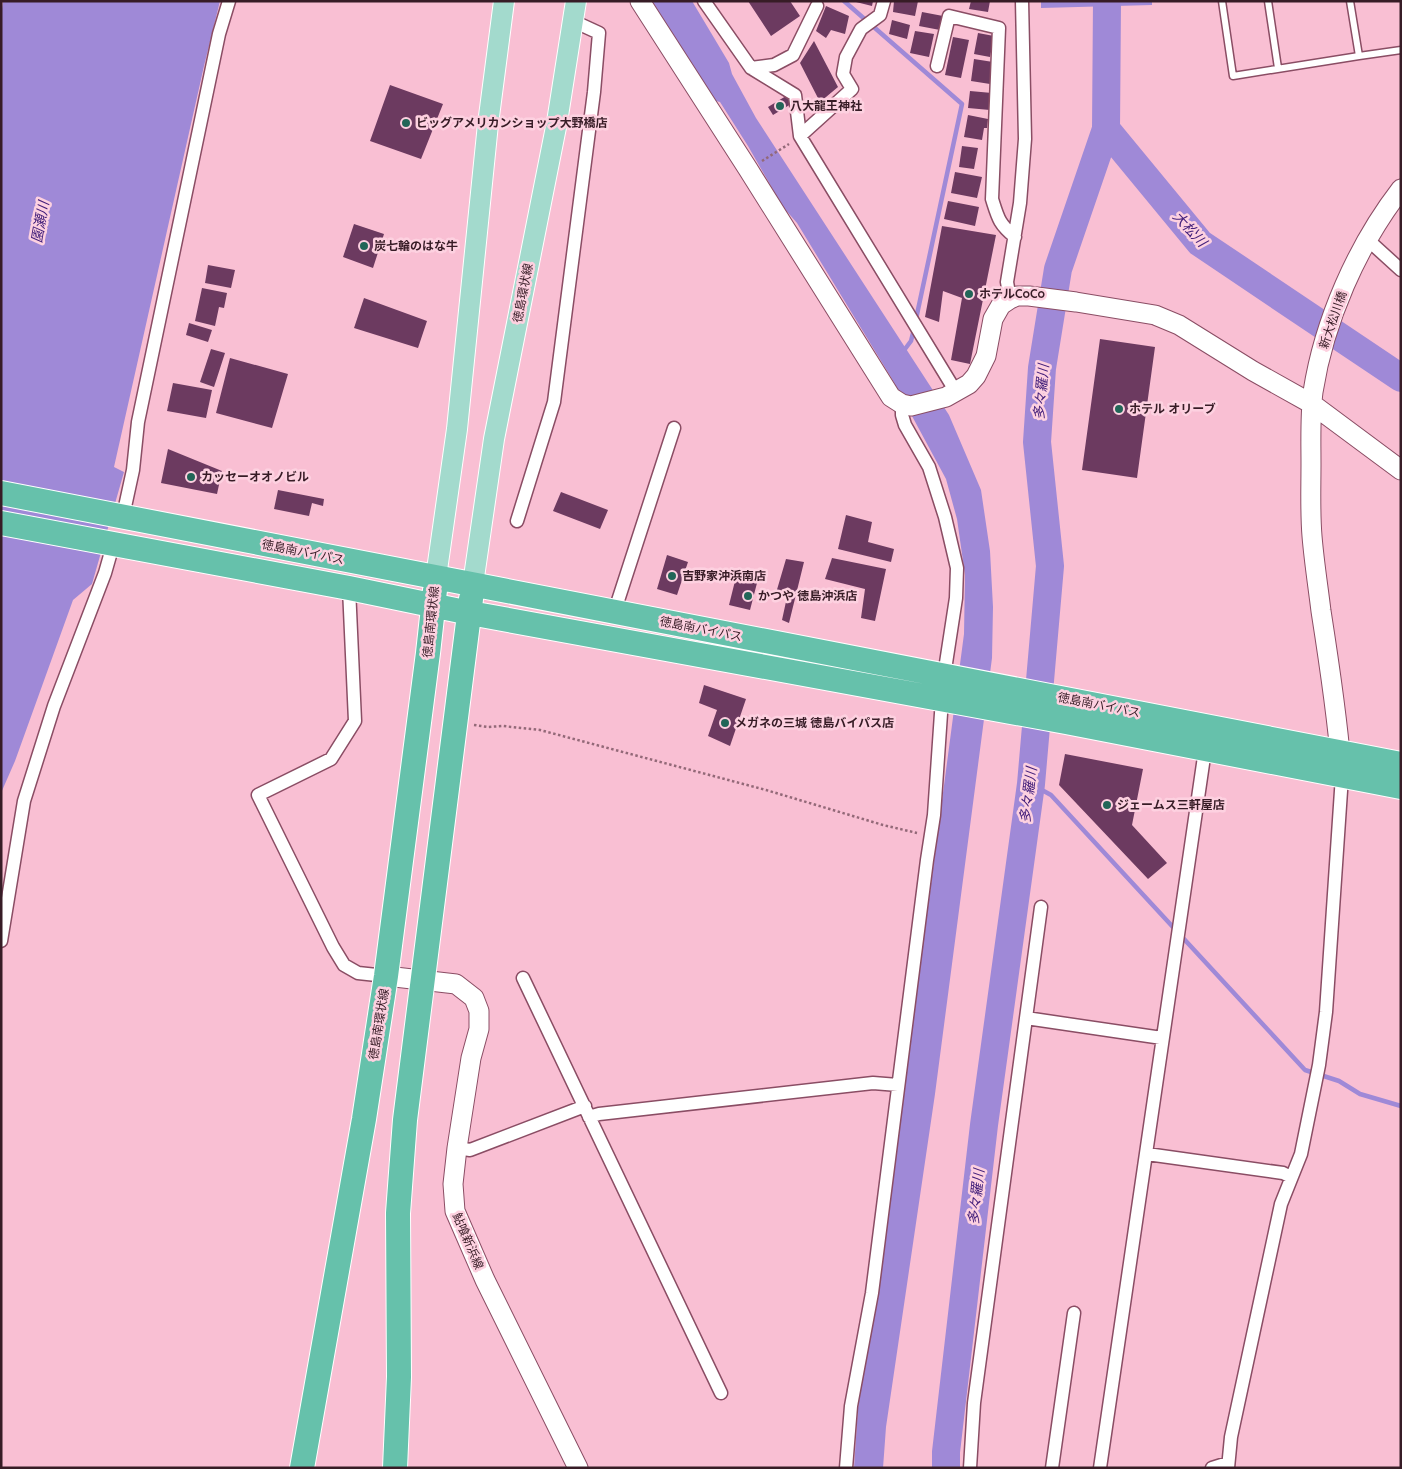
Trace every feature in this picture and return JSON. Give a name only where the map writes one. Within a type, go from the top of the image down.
[{"type":"highway","name":"徳島南バイパス","points":[[1,493],[948,677],[1205,750],[1401,787]]},
{"type":"highway","name":"徳島南バイパス","points":[[1,523],[349,588],[470,614],[945,700],[1067,711],[1401,764]]},
{"type":"highway","name":"徳島南環状線","points":[[302,1468],[364,1119],[386,976],[436,577]]},
{"type":"highway","points":[[395,1468],[399,1377],[398,1213],[405,1120],[473,584]]},
{"type":"main road","points":[[436,577],[457,429],[488,124],[504,1]]},
{"type":"main road","name":"徳島環状線","points":[[473,584],[494,438],[557,122],[574,11]]},
{"type":"street","points":[[120,516],[133,470],[140,413],[220,34],[229,1]]},
{"type":"street","points":[[640,1],[891,397],[906,405],[951,395],[969,384],[976,376],[986,356],[992,319],[1001,305],[1010,299],[1017,296],[1029,296],[1076,302],[1155,315],[1179,325],[1254,371],[1313,397],[1401,470]]},
{"type":"street","points":[[704,1],[751,68],[794,95],[795,139],[951,395]]},
{"type":"street","points":[[795,139],[852,89],[843,74],[846,57],[861,29],[880,15],[884,1]]},
{"type":"street","points":[[1010,299],[1007,282],[1020,203],[1025,139],[1022,1]]},
{"type":"street","points":[[751,68],[774,64],[793,55],[817,6]]},
{"type":"street","points":[[517,521],[554,402],[594,92],[599,33],[574,11]]},
{"type":"street","points":[[937,66],[949,16],[999,28],[992,199],[998,220],[1015,237]]},
{"type":"street","name":"新大松川橋","points":[[1342,776],[1312,535],[1311,426],[1313,397],[1324,343],[1339,298],[1380,218],[1401,189]]},
{"type":"street","points":[[1365,246],[1401,270]]},
{"type":"street","points":[[906,405],[902,415],[905,425],[929,467],[945,516],[957,568],[948,677]]},
{"type":"street","points":[[614,613],[674,428]]},
{"type":"street","points":[[1,941],[3,915],[24,801],[54,706],[105,573],[110,544]]},
{"type":"street","points":[[349,588],[355,721],[332,759],[258,795],[333,948],[344,965],[358,973],[386,976]]},
{"type":"street","points":[[846,1468],[851,1406],[872,1292],[934,815],[941,709],[945,700]]},
{"type":"street","points":[[1100,1468],[1205,750]]},
{"type":"street","points":[[1221,1466],[1231,1438],[1280,1204],[1300,1154],[1319,1064],[1326,1012],[1342,776]]},
{"type":"street","points":[[970,1468],[974,1403],[1041,907]]},
{"type":"street","name":"鮎喰新浜線","points":[[386,976],[456,984],[474,998],[479,1011],[479,1030],[471,1058],[457,1148],[453,1184],[455,1211],[485,1280],[578,1468]]},
{"type":"street","points":[[523,978],[721,1393]]},
{"type":"street","points":[[1026,1018],[1162,1038]]},
{"type":"street","points":[[457,1148],[470,1150],[587,1111],[599,1114],[873,1083],[898,1085]]},
{"type":"street","points":[[1147,1154],[1283,1173],[1291,1177]]},
{"type":"street","points":[[1052,1468],[1074,1314]]},
{"type":"lane","points":[[1222,1],[1233,76],[1401,50]]},
{"type":"lane","points":[[1268,1],[1278,68]]},
{"type":"lane","points":[[1350,1],[1359,56]]},
{"type":"path","points":[[756,164],[795,139]]},
{"type":"path","points":[[456,721],[488,728],[503,726],[540,730],[766,790],[930,837]]},
{"type":"water","name":"園瀬川","points":[[3,1],[220,1],[114,467],[124,472],[92,584],[73,600],[15,761],[1,793],[1,17]]},
{"type":"water","points":[[651,1],[692,1],[729,63],[732,74],[756,118],[949,415],[981,490],[990,551],[993,607],[992,658],[935,1094],[886,1427],[883,1468],[854,1468],[858,1408],[887,1217],[964,634],[965,575],[957,519],[946,479],[892,379],[797,223],[783,207],[720,102],[716,101]]},
{"type":"water","points":[[1041,1],[1152,1],[1152,5],[1041,8]]},
{"type":"building","points":[[748,1],[790,1],[800,16],[771,36]]},
{"type":"building","points":[[852,1],[873,1],[872,6]]},
{"type":"building","points":[[894,1],[918,1],[915,16],[893,12]]},
{"type":"building","points":[[971,1],[990,1],[988,12],[969,9]]},
{"type":"building","points":[[826,6],[849,16],[845,34],[831,30],[826,38],[816,31]]},
{"type":"building","points":[[922,12],[943,16],[940,30],[919,26]]},
{"type":"building","points":[[892,20],[910,25],[907,39],[889,34]]},
{"type":"building","points":[[915,31],[934,34],[929,57],[910,53]]},
{"type":"building","points":[[978,33],[994,36],[990,57],[974,54]]},
{"type":"building","points":[[953,37],[969,40],[961,78],[945,75]]},
{"type":"building","points":[[814,41],[838,87],[820,102],[800,63]]},
{"type":"building","points":[[974,59],[993,62],[990,84],[971,81]]},
{"type":"building","name":"ビッグアメリカンショップ大野橋店","points":[[390,85],[443,104],[421,159],[370,141]]},
{"type":"building","points":[[970,91],[992,93],[990,110],[968,108]]},
{"type":"building","name":"八大龍王神社","points":[[786,96],[791,104],[773,115],[768,107]]},
{"type":"building","points":[[968,115],[988,119],[987,128],[984,128],[982,140],[964,137]]},
{"type":"building","points":[[962,146],[978,148],[974,169],[959,167]]},
{"type":"building","points":[[955,172],[982,177],[977,198],[951,193]]},
{"type":"building","points":[[948,201],[979,207],[975,226],[944,219]]},
{"type":"building","name":"炭七輪のはな牛","points":[[354,224],[384,234],[373,268],[343,257]]},
{"type":"building","name":"ホテルCoCo","points":[[942,226],[996,235],[970,364],[951,360],[962,298],[943,291],[939,322],[925,317]]},
{"type":"building","points":[[208,265],[235,270],[231,288],[205,283]]},
{"type":"building","points":[[202,288],[227,293],[224,308],[219,307],[215,326],[195,321]]},
{"type":"building","points":[[364,298],[427,321],[418,348],[354,328]]},
{"type":"building","points":[[189,323],[212,330],[208,342],[186,335]]},
{"type":"building","name":"ホテル オリーブ","points":[[1100,339],[1155,347],[1137,478],[1082,470]]},
{"type":"building","points":[[211,349],[225,353],[214,387],[200,382]]},
{"type":"building","points":[[230,358],[288,374],[272,428],[216,413]]},
{"type":"building","points":[[173,383],[212,390],[206,418],[167,411]]},
{"type":"building","name":"カッセーオオノビル","points":[[168,449],[222,471],[217,494],[161,483]]},
{"type":"building","points":[[278,490],[324,499],[323,506],[312,503],[309,516],[274,509]]},
{"type":"building","points":[[561,492],[608,510],[600,529],[553,511]]},
{"type":"building","points":[[846,515],[872,522],[868,542],[894,549],[891,562],[838,549]]},
{"type":"building","name":"吉野家沖浜南店","points":[[667,555],[688,562],[677,595],[657,589]]},
{"type":"building","points":[[832,558],[886,569],[875,621],[861,618],[865,589],[825,579]]},
{"type":"building","points":[[786,559],[804,562],[789,623],[782,620],[787,597],[776,593]]},
{"type":"building","points":[[736,577],[757,583],[750,610],[729,605]]},
{"type":"building","name":"メガネの三城 徳島バイパス店","points":[[704,685],[746,699],[730,746],[708,736],[717,710],[699,703]]},
{"type":"building","name":"ジェームス三軒屋店","points":[[1065,754],[1143,769],[1132,825],[1167,863],[1148,879],[1059,785]]},
{"type":"waterway","points":[[844,1],[962,104],[916,319]]},
{"type":"waterway","name":"多々羅川","points":[[946,1468],[946,1452],[984,1125],[1031,784],[1050,566],[1037,442],[1042,368],[1058,269],[1106,129],[1107,1]]},
{"type":"waterway","name":"大松川","points":[[1106,129],[1200,243],[1401,378]]},
{"type":"waterway","points":[[902,353],[911,341],[914,329]]},
{"type":"waterway","points":[[1031,784],[1051,795],[1305,1070],[1339,1081],[1360,1094],[1401,1106]]},
{"type":"place","name":"八大龍王神社","points":[[780,106]]},
{"type":"place","name":"ビッグアメリカンショップ大野橋店","points":[[406,123]]},
{"type":"place","name":"炭七輪のはな牛","points":[[364,246]]},
{"type":"place","name":"ホテルCoCo","points":[[969,294]]},
{"type":"place","name":"ホテル オリーブ","points":[[1119,409]]},
{"type":"place","name":"カッセーオオノビル","points":[[191,477]]},
{"type":"place","name":"吉野家沖浜南店","points":[[672,576]]},
{"type":"place","name":"かつや 徳島沖浜店","points":[[748,596]]},
{"type":"place","name":"メガネの三城 徳島バイパス店","points":[[725,723]]},
{"type":"place","name":"ジェームス三軒屋店","points":[[1107,805]]}]
